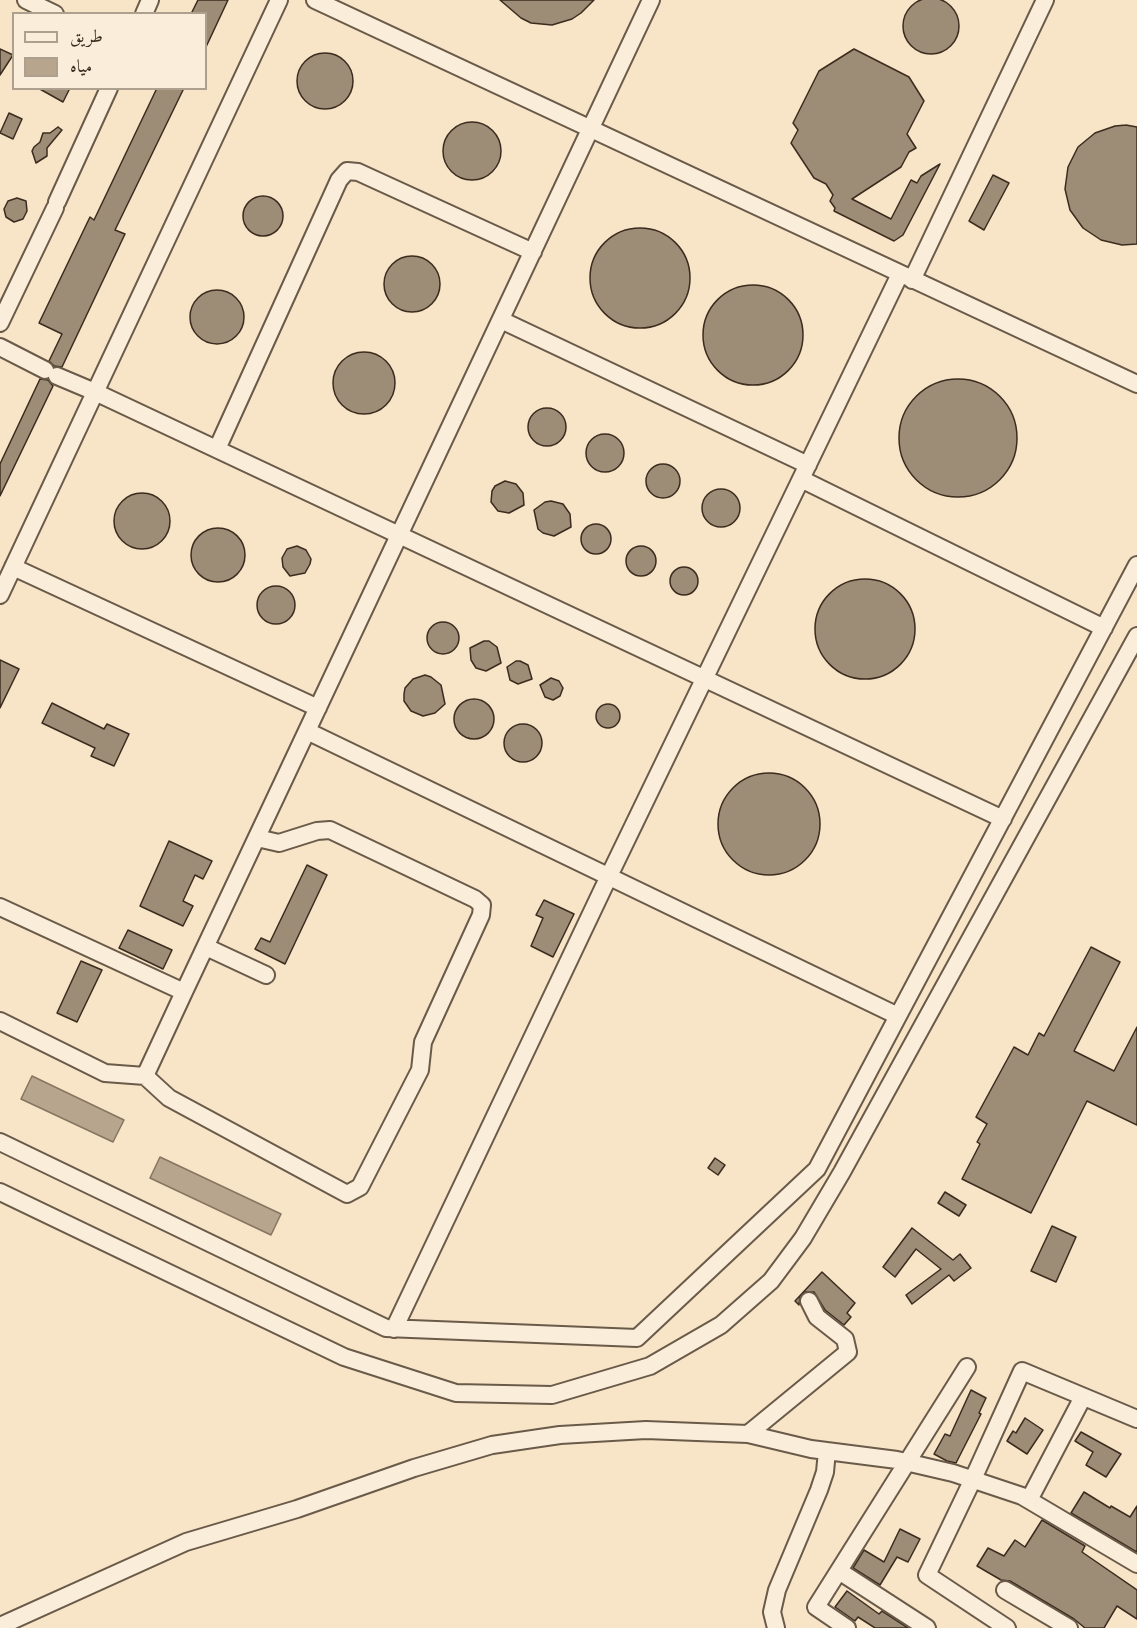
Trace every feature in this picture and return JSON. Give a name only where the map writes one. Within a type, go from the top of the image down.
[{"type":"street","points":[[26,0],[51,12]]},
{"type":"street","points":[[0,595],[279,0]]},
{"type":"street","points":[[315,0],[1137,384]]},
{"type":"street","points":[[145,1076],[651,0]]},
{"type":"street","points":[[394,1329],[609,876],[805,472],[1045,0]]},
{"type":"street","points":[[0,323],[108,90]]},
{"type":"street","points":[[217,449],[339,180],[347,171],[358,172],[532,252]]},
{"type":"street","points":[[501,320],[805,472],[1104,628]]},
{"type":"street","points":[[0,347],[51,373],[1003,819]]},
{"type":"street","points":[[0,1142],[386,1328],[637,1338],[817,1169],[1137,565]]},
{"type":"street","points":[[13,567],[318,708]]},
{"type":"street","points":[[0,1192],[344,1358],[456,1393],[552,1395],[650,1366],[721,1325],[771,1281],[803,1238],[842,1172],[1137,636]]},
{"type":"street","points":[[307,731],[898,1016]]},
{"type":"street","points":[[0,1021],[105,1073],[145,1076],[169,1098],[348,1194],[360,1187],[420,1070],[423,1042],[481,915],[482,904],[476,899],[330,830],[317,831],[279,843],[257,838]]},
{"type":"street","points":[[0,907],[184,993]]},
{"type":"street","points":[[206,947],[266,975]]},
{"type":"street","points":[[748,1434],[848,1352],[845,1339],[817,1317],[809,1301]]},
{"type":"street","points":[[847,1628],[816,1607],[967,1367]]},
{"type":"street","points":[[1007,1628],[927,1575],[1022,1371],[1137,1419]]},
{"type":"street","points":[[1029,1500],[1083,1397]]},
{"type":"street","points":[[0,1626],[186,1542],[297,1509],[414,1468],[492,1445],[561,1435],[646,1430],[748,1434],[827,1451],[908,1463],[954,1473],[1029,1500],[1137,1564]]},
{"type":"street","points":[[776,1628],[772,1612],[777,1590],[819,1490],[825,1472],[827,1451]]},
{"type":"street","points":[[839,1571],[927,1628]]},
{"type":"street","points":[[1005,1590],[1070,1628]]},
{"type":"water","points":[[32,1076],[124,1120],[113,1142],[21,1099]]},
{"type":"water","points":[[160,1157],[281,1214],[271,1235],[150,1178]]},
{"type":"building","points":[[922,-1],[942,0],[951,6],[959,20],[959,32],[954,42],[937,54],[925,54],[915,49],[903,32],[905,15],[911,6]]},
{"type":"building","points":[[198,0],[228,0],[207,45],[207,12],[192,12]]},
{"type":"building","points":[[500,0],[594,0],[572,19],[552,25],[531,23],[521,18]]},
{"type":"building","points":[[0,49],[12,57],[0,75]]},
{"type":"building","points":[[854,49],[909,77],[924,101],[907,134],[916,148],[909,152],[901,167],[852,199],[891,219],[911,180],[917,183],[921,176],[940,164],[903,235],[894,241],[834,211],[835,208],[830,201],[833,195],[826,184],[814,178],[791,143],[798,130],[793,123],[819,71]]},
{"type":"building","points":[[325,53],[336,55],[345,61],[351,70],[353,81],[351,92],[345,101],[336,107],[325,109],[314,107],[305,101],[299,92],[297,81],[299,70],[305,61],[314,55]]},
{"type":"building","points":[[42,90],[69,90],[63,102]]},
{"type":"building","points":[[156,90],[183,90],[115,230],[125,234],[62,367],[54,366],[49,361],[62,334],[39,323],[90,217],[94,220]]},
{"type":"building","points":[[9,113],[22,119],[13,139],[0,133]]},
{"type":"building","points":[[472,122],[483,124],[496,135],[501,151],[499,162],[488,175],[472,180],[461,178],[448,167],[443,151],[445,140],[456,127]]},
{"type":"building","points":[[1126,125],[1137,127],[1137,244],[1122,245],[1101,240],[1083,228],[1070,210],[1065,189],[1068,167],[1078,147],[1095,133]]},
{"type":"building","points":[[58,127],[62,130],[47,148],[47,156],[36,163],[32,151],[34,147],[40,142],[43,133],[50,133]]},
{"type":"building","points":[[993,175],[1009,183],[984,230],[969,221]]},
{"type":"building","points":[[263,196],[277,202],[283,216],[277,230],[263,236],[249,230],[243,216],[249,202]]},
{"type":"building","points":[[17,198],[26,201],[27,211],[23,219],[14,222],[6,217],[4,209],[8,201]]},
{"type":"building","points":[[640,228],[659,232],[676,242],[686,259],[690,278],[686,297],[676,314],[659,324],[640,328],[621,324],[604,314],[594,297],[590,278],[594,259],[604,242],[621,232]]},
{"type":"building","points":[[412,256],[423,258],[432,264],[438,273],[440,284],[438,295],[432,304],[423,310],[412,312],[401,310],[392,304],[386,295],[384,284],[386,273],[392,264],[401,258]]},
{"type":"building","points":[[753,285],[772,288],[789,299],[800,316],[803,335],[800,354],[789,371],[772,382],[753,385],[734,382],[717,371],[706,354],[703,335],[706,316],[717,299],[734,288]]},
{"type":"building","points":[[217,290],[227,292],[236,298],[242,307],[244,317],[242,327],[236,336],[227,342],[217,344],[207,342],[198,336],[192,327],[190,317],[192,307],[198,298],[207,292]]},
{"type":"building","points":[[358,352],[370,352],[386,361],[393,371],[395,383],[393,395],[386,405],[370,414],[358,414],[347,409],[338,400],[333,389],[333,377],[338,366],[347,357]]},
{"type":"building","points":[[40,379],[48,380],[53,386],[0,496],[0,464]]},
{"type":"building","points":[[958,379],[981,383],[1000,396],[1013,415],[1017,438],[1013,461],[1000,480],[981,493],[958,497],[935,493],[916,480],[903,461],[899,438],[903,415],[916,396],[935,383]]},
{"type":"building","points":[[547,408],[561,413],[566,427],[561,441],[547,446],[533,441],[528,427],[533,413]]},
{"type":"building","points":[[605,434],[618,440],[624,453],[618,466],[605,472],[592,466],[586,453],[592,440]]},
{"type":"building","points":[[663,464],[675,469],[680,481],[675,493],[663,498],[651,493],[646,481],[651,469]]},
{"type":"building","points":[[505,481],[516,484],[523,493],[524,505],[509,513],[498,511],[491,502],[495,486]]},
{"type":"building","points":[[721,489],[734,495],[740,508],[734,521],[721,527],[708,521],[702,508],[708,495]]},
{"type":"building","points":[[142,493],[153,495],[162,501],[168,510],[170,521],[168,532],[162,541],[153,547],[142,549],[131,547],[122,541],[116,532],[114,521],[116,510],[122,501],[131,495]]},
{"type":"building","points":[[545,502],[563,504],[570,514],[571,527],[554,536],[538,529],[534,510]]},
{"type":"building","points":[[596,524],[602,525],[610,533],[610,545],[602,553],[596,554],[590,553],[582,545],[581,539],[582,533],[590,525]]},
{"type":"building","points":[[213,528],[223,528],[233,532],[241,540],[245,555],[241,570],[233,578],[223,582],[213,582],[203,578],[195,570],[191,560],[191,550],[195,540],[203,532]]},
{"type":"building","points":[[297,546],[306,550],[311,559],[310,564],[305,573],[290,576],[283,567],[282,558],[287,549]]},
{"type":"building","points":[[641,546],[652,550],[656,561],[652,572],[641,576],[630,572],[626,561],[630,550]]},
{"type":"building","points":[[684,567],[694,571],[698,581],[694,591],[684,595],[674,591],[670,581],[674,571]]},
{"type":"building","points":[[865,579],[884,582],[901,593],[912,610],[915,629],[912,648],[901,665],[884,676],[865,679],[846,676],[829,665],[818,648],[815,629],[818,610],[829,593],[846,582]]},
{"type":"building","points":[[276,586],[289,592],[295,605],[289,618],[276,624],[263,618],[257,605],[263,592]]},
{"type":"building","points":[[443,622],[454,627],[459,638],[454,649],[443,654],[432,649],[427,638],[432,627]]},
{"type":"building","points":[[489,641],[497,647],[501,663],[486,671],[476,668],[471,660],[470,648]]},
{"type":"building","points":[[0,660],[19,669],[0,708]]},
{"type":"building","points":[[516,661],[528,665],[532,679],[518,684],[510,680],[507,667]]},
{"type":"building","points":[[425,675],[441,685],[445,704],[435,713],[423,716],[411,711],[404,701],[404,694],[405,688],[413,679]]},
{"type":"building","points":[[551,678],[559,681],[563,688],[560,696],[553,700],[545,697],[540,685]]},
{"type":"building","points":[[474,699],[482,700],[488,705],[493,711],[493,727],[488,733],[482,738],[474,739],[466,738],[460,733],[455,727],[454,719],[455,711],[460,705],[466,700]]},
{"type":"building","points":[[52,703],[104,729],[107,724],[129,734],[114,766],[91,756],[95,748],[42,723]]},
{"type":"building","points":[[608,704],[616,708],[620,716],[616,724],[608,728],[600,724],[596,716],[600,708]]},
{"type":"building","points":[[523,724],[537,729],[542,743],[537,757],[523,762],[509,757],[504,743],[509,729]]},
{"type":"building","points":[[769,773],[788,777],[805,788],[816,805],[820,824],[816,843],[805,860],[788,871],[769,875],[750,871],[733,860],[722,843],[718,824],[722,805],[733,788],[750,777]]},
{"type":"building","points":[[169,841],[212,861],[203,879],[195,875],[183,901],[193,906],[183,926],[140,906]]},
{"type":"building","points":[[307,865],[327,875],[285,964],[255,949],[261,938],[270,942]]},
{"type":"building","points":[[544,900],[574,914],[553,957],[531,946],[543,918],[536,915]]},
{"type":"building","points":[[128,930],[172,950],[163,969],[119,948]]},
{"type":"building","points":[[1091,947],[1120,962],[1074,1051],[1114,1071],[1137,1027],[1137,1125],[1087,1101],[1031,1213],[962,1179],[980,1144],[977,1142],[987,1124],[976,1117],[1014,1047],[1028,1055],[1039,1033],[1044,1036]]},
{"type":"building","points":[[81,961],[102,970],[77,1022],[57,1013]]},
{"type":"building","points":[[715,1158],[725,1165],[718,1175],[708,1168]]},
{"type":"building","points":[[945,1192],[966,1205],[959,1216],[938,1203]]},
{"type":"building","points":[[1052,1226],[1076,1237],[1056,1282],[1031,1271]]},
{"type":"building","points":[[912,1228],[953,1260],[960,1254],[971,1268],[954,1281],[949,1275],[912,1304],[906,1295],[941,1269],[916,1249],[895,1277],[883,1267]]},
{"type":"building","points":[[822,1272],[855,1303],[847,1313],[851,1317],[844,1325],[825,1310],[814,1292],[804,1292],[800,1296],[799,1305],[795,1301]]},
{"type":"building","points":[[971,1390],[986,1398],[979,1413],[981,1414],[956,1463],[947,1461],[934,1454],[945,1434],[950,1436]]},
{"type":"building","points":[[1025,1418],[1043,1430],[1027,1454],[1007,1441],[1013,1431],[1016,1433]]},
{"type":"building","points":[[1081,1432],[1121,1454],[1106,1477],[1086,1465],[1093,1452],[1075,1441]]},
{"type":"building","points":[[1084,1492],[1130,1517],[1137,1506],[1137,1552],[1071,1513]]},
{"type":"building","points":[[1042,1520],[1085,1546],[1082,1552],[1137,1590],[1137,1619],[1117,1606],[1104,1628],[1085,1628],[1010,1581],[1001,1580],[977,1566],[988,1548],[1004,1556],[1015,1540],[1025,1547]]},
{"type":"building","points":[[900,1529],[920,1539],[908,1562],[897,1557],[880,1585],[853,1568],[864,1550],[884,1562]]},
{"type":"building","points":[[847,1591],[879,1614],[882,1611],[908,1628],[875,1628],[858,1617],[855,1621],[835,1607]]}]
